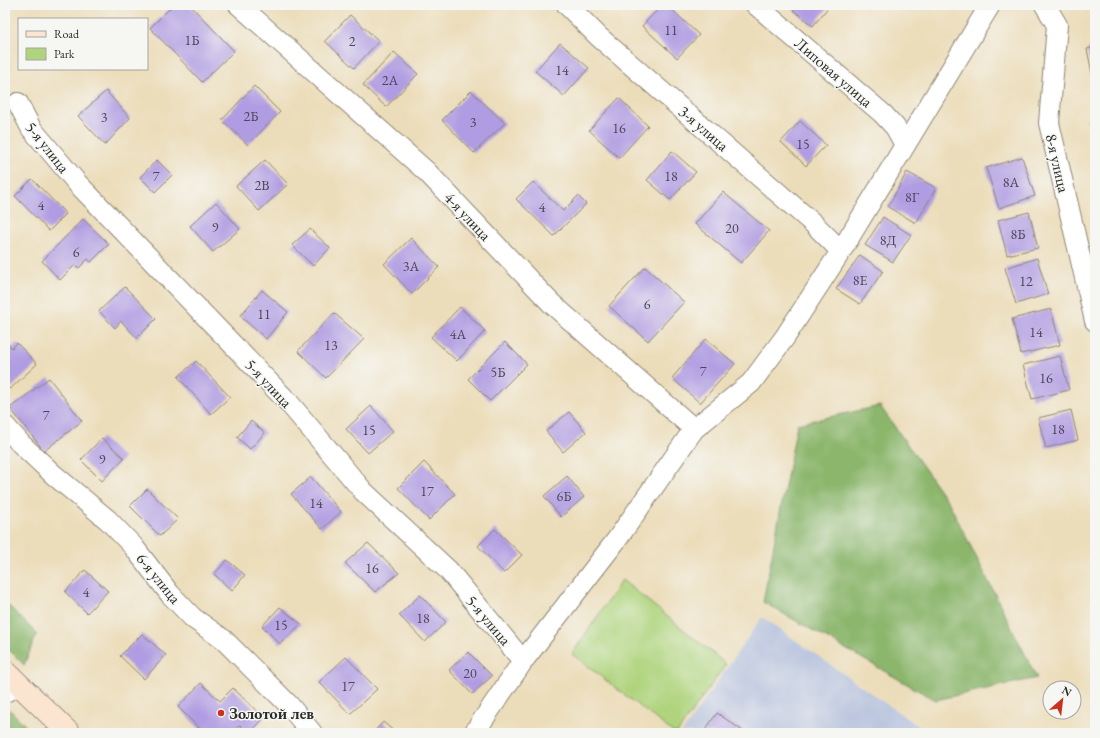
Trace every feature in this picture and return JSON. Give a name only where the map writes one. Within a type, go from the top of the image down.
[{"type":"main road","points":[[10,683],[69,733]]},
{"type":"street","name":"4-я улица","points":[[239,5],[427,172],[551,302],[694,429]]},
{"type":"street","name":"3-я улица","points":[[567,5],[599,37],[815,225],[841,251]]},
{"type":"street","name":"Липовая улица","points":[[756,5],[883,114],[895,127],[905,145]]},
{"type":"street","points":[[474,733],[523,661],[618,538],[694,429],[750,383],[785,337],[841,251],[990,5]]},
{"type":"street","name":"8-я улица","points":[[1044,5],[1057,25],[1049,123],[1095,321]]},
{"type":"street","name":"5-я улица","points":[[18,103],[31,128],[78,184],[289,403],[363,491],[448,570],[523,661]]},
{"type":"street","name":"6-я улица","points":[[5,426],[21,444],[54,475],[108,520],[133,546],[170,594],[193,618],[224,640],[288,704],[312,733]]},
{"type":"shaded area","points":[[762,617],[928,733],[682,733]]},
{"type":"green space","points":[[880,406],[949,503],[1037,678],[935,700],[763,602],[797,424]]},
{"type":"green space","points":[[622,580],[726,664],[677,733],[674,733],[572,654]]},
{"type":"green space","points":[[5,602],[37,634],[24,665],[5,646]]},
{"type":"green space","points":[[5,705],[33,733],[5,733]]},
{"type":"building","points":[[173,5],[190,5],[234,51],[202,82],[150,28]]},
{"type":"building","points":[[619,5],[629,5],[624,10]]},
{"type":"building","points":[[662,5],[667,5],[699,35],[677,58],[642,26]]},
{"type":"building","points":[[787,5],[830,5],[813,26]]},
{"type":"building","points":[[350,15],[379,41],[354,68],[325,41]]},
{"type":"building","points":[[560,43],[589,68],[564,96],[535,71]]},
{"type":"building","points":[[1095,47],[1095,83],[1094,83],[1087,49]]},
{"type":"building","points":[[394,52],[418,74],[386,107],[363,85]]},
{"type":"building","points":[[254,86],[280,112],[248,145],[222,120]]},
{"type":"building","points":[[106,91],[130,118],[105,145],[78,116]]},
{"type":"building","points":[[471,91],[505,123],[474,153],[442,120]]},
{"type":"building","points":[[619,98],[648,126],[619,158],[589,130]]},
{"type":"building","points":[[800,121],[826,145],[806,166],[781,142]]},
{"type":"building","points":[[1095,123],[1095,138],[1094,138],[1090,124]]},
{"type":"building","points":[[672,151],[696,172],[670,200],[647,180]]},
{"type":"building","points":[[1022,157],[1035,196],[999,208],[986,168]]},
{"type":"building","points":[[157,160],[172,175],[155,192],[140,177]]},
{"type":"building","points":[[265,160],[288,184],[259,211],[236,186]]},
{"type":"building","points":[[907,172],[936,188],[916,223],[888,207]]},
{"type":"building","points":[[32,179],[66,214],[49,231],[15,196]]},
{"type":"building","points":[[533,182],[563,211],[578,196],[586,204],[554,236],[516,199]]},
{"type":"building","points":[[723,192],[769,231],[741,263],[695,224]]},
{"type":"building","points":[[216,202],[240,229],[213,252],[190,226]]},
{"type":"building","points":[[1029,212],[1038,248],[1007,255],[998,220]]},
{"type":"building","points":[[883,217],[911,235],[893,262],[865,245]]},
{"type":"building","points":[[83,219],[109,244],[91,262],[88,259],[79,268],[75,265],[60,280],[42,261]]},
{"type":"building","points":[[310,229],[330,248],[313,266],[292,245]]},
{"type":"building","points":[[411,238],[439,267],[412,294],[384,264]]},
{"type":"building","points":[[860,255],[883,271],[860,304],[836,289]]},
{"type":"building","points":[[1037,258],[1048,294],[1016,304],[1005,268]]},
{"type":"building","points":[[645,267],[684,302],[648,341],[609,306]]},
{"type":"building","points":[[125,287],[156,319],[137,338],[121,321],[115,328],[99,311]]},
{"type":"building","points":[[262,290],[288,312],[266,339],[240,316]]},
{"type":"building","points":[[460,307],[485,331],[457,361],[431,337]]},
{"type":"building","points":[[1051,309],[1060,345],[1021,354],[1012,319]]},
{"type":"building","points":[[334,313],[364,339],[326,378],[298,351]]},
{"type":"building","points":[[706,339],[735,364],[700,403],[672,378]]},
{"type":"building","points":[[5,341],[12,348],[17,343],[37,364],[10,389],[5,384]]},
{"type":"building","points":[[505,342],[527,364],[490,401],[468,379]]},
{"type":"building","points":[[1060,356],[1069,390],[1032,399],[1023,365]]},
{"type":"building","points":[[196,361],[230,397],[211,414],[178,377]]},
{"type":"building","points":[[49,378],[82,421],[44,451],[10,408]]},
{"type":"building","points":[[371,406],[393,431],[368,453],[346,429]]},
{"type":"building","points":[[1071,410],[1078,440],[1046,448],[1038,418]]},
{"type":"building","points":[[569,412],[586,432],[563,452],[546,431]]},
{"type":"building","points":[[251,421],[265,433],[250,449],[237,437]]},
{"type":"building","points":[[102,438],[124,458],[102,481],[81,460]]},
{"type":"building","points":[[424,462],[455,494],[429,520],[398,488]]},
{"type":"building","points":[[567,476],[584,497],[561,517],[544,496]]},
{"type":"building","points":[[311,477],[341,512],[322,529],[291,494]]},
{"type":"building","points":[[147,489],[178,519],[160,536],[130,506]]},
{"type":"building","points":[[495,529],[522,555],[504,573],[478,546]]},
{"type":"building","points":[[368,543],[399,573],[375,592],[345,563]]},
{"type":"building","points":[[227,560],[245,575],[232,591],[214,574]]},
{"type":"building","points":[[85,570],[108,591],[87,613],[65,592]]},
{"type":"building","points":[[420,595],[446,622],[425,642],[399,615]]},
{"type":"building","points":[[280,607],[301,624],[280,644],[262,626]]},
{"type":"building","points":[[142,634],[166,655],[144,679],[120,656]]},
{"type":"building","points":[[468,652],[492,676],[472,694],[449,670]]},
{"type":"building","points":[[346,657],[377,689],[350,714],[319,682]]},
{"type":"building","name":"Золотой лев","points":[[201,683],[220,701],[233,688],[264,718],[250,733],[248,733],[240,725],[232,733],[204,733],[178,707]]},
{"type":"building","points":[[717,713],[746,733],[703,733]]},
{"type":"building","points":[[383,722],[396,733],[373,733]]},
{"type":"place","name":"Золотой лев","points":[[221,713]]}]
